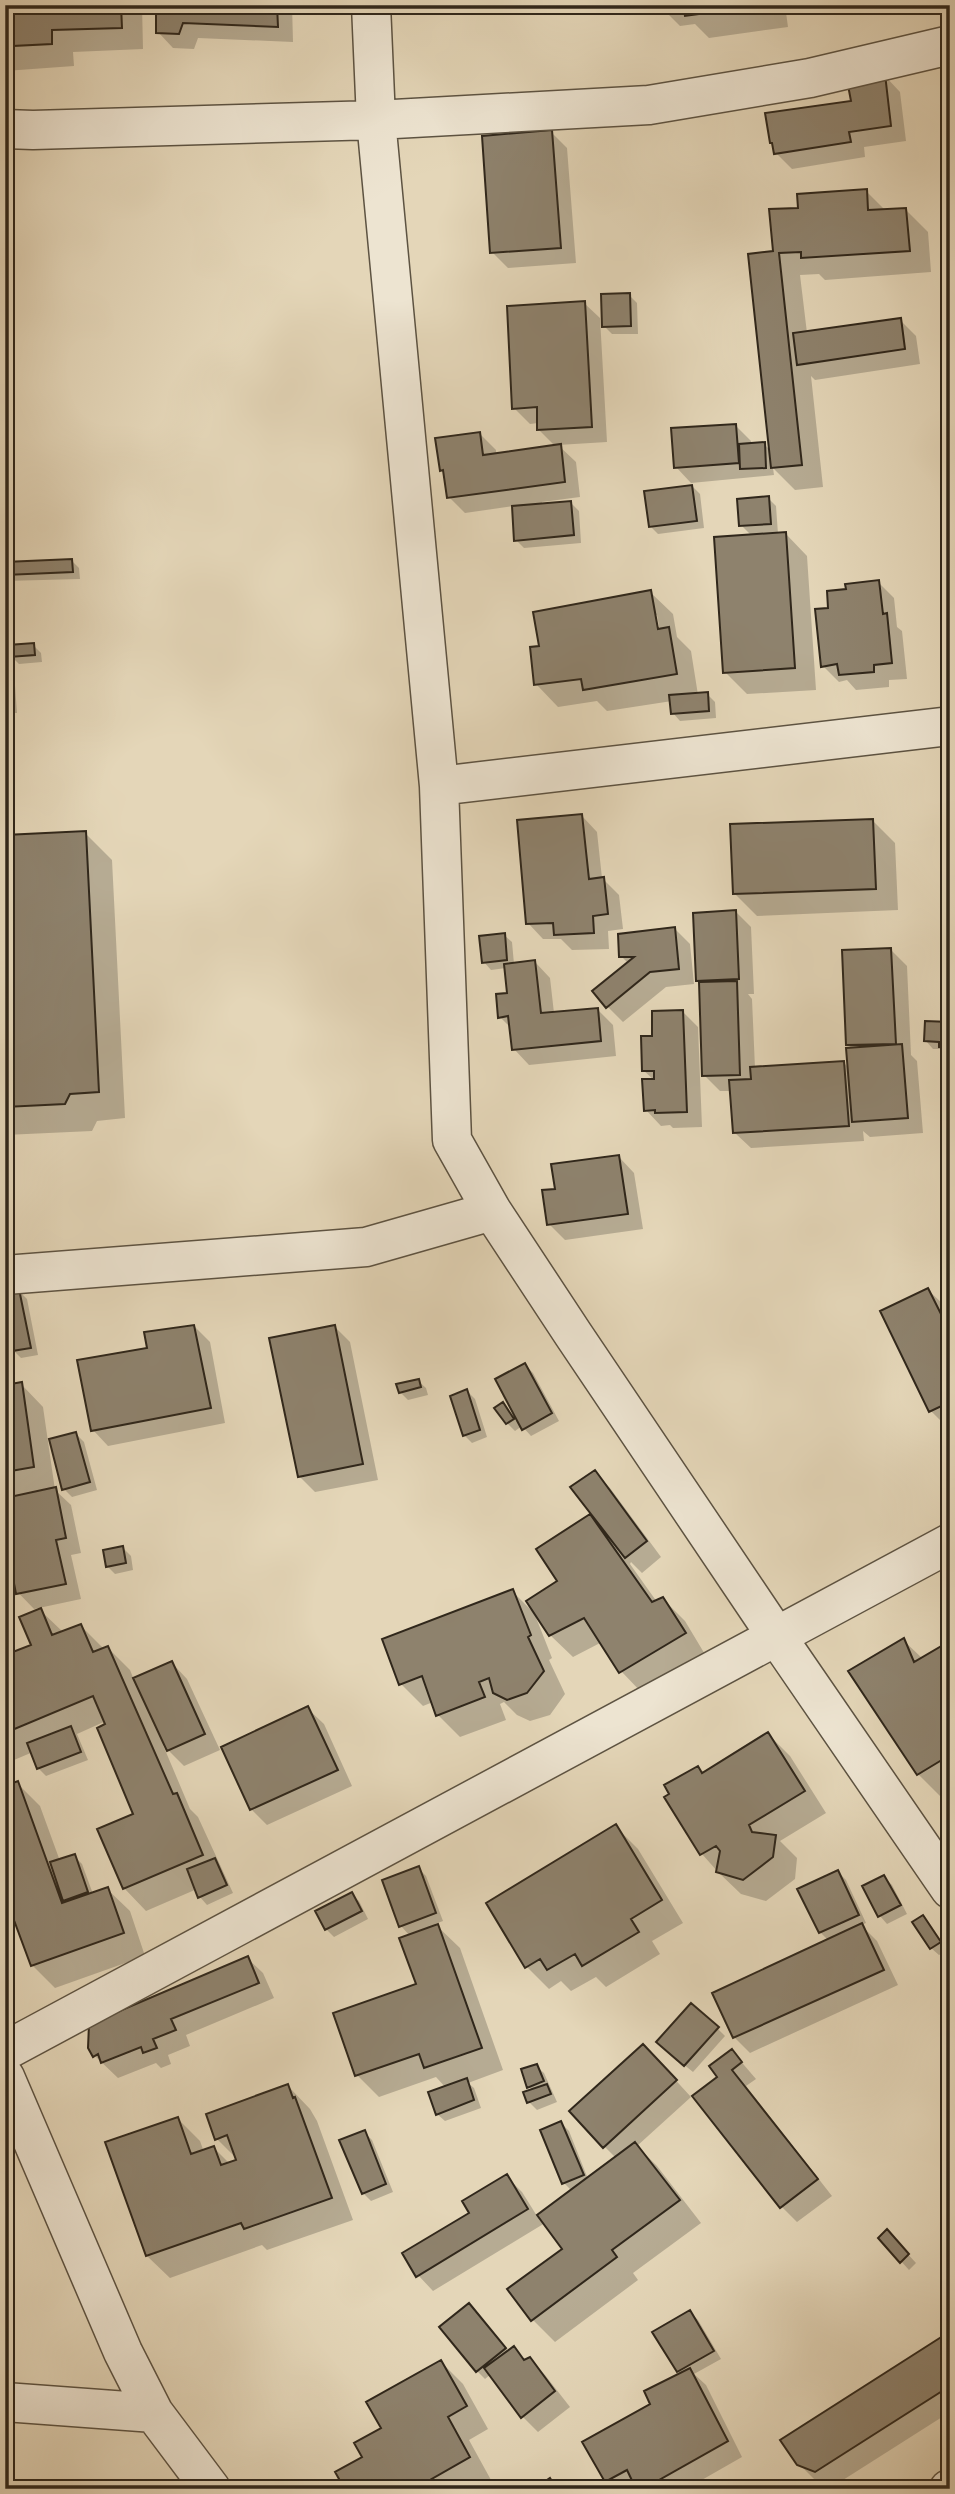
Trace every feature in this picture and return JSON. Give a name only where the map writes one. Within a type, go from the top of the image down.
[{"type":"street","points":[[371,5],[376,120],[439,786],[452,1140],[492,1211],[776,1637],[950,1889]]},
{"type":"street","points":[[5,129],[376,120],[649,105],[810,78],[950,45]]},
{"type":"street","points":[[439,786],[950,726]]},
{"type":"street","points":[[5,1275],[366,1247],[492,1211]]},
{"type":"street","points":[[5,2051],[950,1543]]},
{"type":"street","points":[[5,2077],[123,2352],[154,2413],[211,2489]]},
{"type":"street","points":[[5,2402],[154,2413]]},
{"type":"building","points":[[5,5],[121,5],[122,28],[52,30],[52,44],[13,46],[13,49],[5,49]]},
{"type":"building","points":[[156,5],[277,5],[278,27],[183,23],[179,34],[156,33]]},
{"type":"building","points":[[683,5],[766,5],[685,16]]},
{"type":"building","points":[[885,74],[891,126],[849,132],[851,142],[774,154],[765,113],[851,101],[847,80]]},
{"type":"building","points":[[552,130],[561,248],[490,253],[482,136]]},
{"type":"building","points":[[867,189],[868,210],[906,208],[910,251],[801,258],[801,252],[779,253],[802,465],[771,468],[748,254],[773,251],[769,209],[798,208],[797,194]]},
{"type":"building","points":[[630,293],[631,326],[602,327],[601,294]]},
{"type":"building","points":[[585,301],[592,427],[537,430],[537,407],[512,409],[507,306]]},
{"type":"building","points":[[901,318],[905,349],[797,365],[793,333]]},
{"type":"building","points":[[736,424],[739,463],[674,468],[671,428]]},
{"type":"building","points":[[480,432],[483,455],[561,444],[565,482],[447,498],[435,438]]},
{"type":"building","points":[[765,442],[766,468],[740,469],[739,444]]},
{"type":"building","points":[[692,485],[697,521],[649,527],[644,491]]},
{"type":"building","points":[[769,496],[771,524],[739,526],[737,499]]},
{"type":"building","points":[[571,501],[574,535],[514,541],[512,506]]},
{"type":"building","points":[[786,532],[795,668],[723,673],[714,537]]},
{"type":"building","points":[[72,559],[73,572],[5,575],[5,562]]},
{"type":"building","points":[[879,580],[883,614],[887,613],[892,663],[874,665],[874,672],[839,675],[837,664],[821,667],[815,609],[828,608],[827,591],[846,589],[845,584]]},
{"type":"building","points":[[651,590],[658,629],[669,627],[677,674],[583,690],[581,679],[534,685],[530,647],[539,646],[533,612]]},
{"type":"building","points":[[34,643],[35,655],[9,657],[8,645]]},
{"type":"building","points":[[708,692],[709,711],[671,714],[669,695]]},
{"type":"building","points":[[582,814],[589,879],[604,877],[608,914],[593,916],[594,933],[554,935],[553,923],[526,924],[517,820]]},
{"type":"building","points":[[873,819],[876,889],[733,894],[730,824]]},
{"type":"building","points":[[86,831],[99,1092],[70,1094],[65,1104],[5,1107],[5,1025],[11,1025],[8,980],[5,980],[5,955],[8,955],[5,835]]},
{"type":"building","points":[[736,910],[739,979],[696,981],[693,913]]},
{"type":"building","points":[[675,927],[679,969],[650,972],[606,1008],[592,991],[634,957],[619,957],[618,934]]},
{"type":"building","points":[[505,933],[507,960],[482,963],[479,936]]},
{"type":"building","points":[[891,948],[896,1044],[846,1045],[842,950]]},
{"type":"building","points":[[535,960],[541,1013],[598,1008],[601,1041],[512,1050],[508,1016],[498,1018],[496,994],[507,993],[504,964]]},
{"type":"building","points":[[737,981],[740,1075],[702,1076],[699,982]]},
{"type":"building","points":[[683,1010],[687,1112],[644,1111],[642,1079],[654,1079],[654,1071],[642,1071],[641,1036],[652,1036],[652,1011]]},
{"type":"building","points":[[925,1021],[950,1022],[950,1047],[939,1047],[939,1042],[924,1041]]},
{"type":"building","points":[[902,1044],[908,1118],[852,1122],[846,1048]]},
{"type":"building","points":[[844,1061],[849,1126],[733,1133],[729,1080],[751,1079],[750,1067]]},
{"type":"building","points":[[619,1155],[628,1214],[547,1225],[542,1190],[555,1189],[551,1164]]},
{"type":"building","points":[[928,1288],[950,1332],[950,1402],[929,1412],[880,1311]]},
{"type":"building","points":[[19,1289],[31,1348],[12,1351],[5,1319],[5,1291]]},
{"type":"building","points":[[194,1325],[211,1408],[91,1431],[77,1360],[147,1348],[144,1332]]},
{"type":"building","points":[[335,1325],[363,1464],[298,1477],[269,1338]]},
{"type":"building","points":[[525,1363],[552,1413],[522,1430],[495,1379]]},
{"type":"building","points":[[419,1379],[421,1387],[399,1393],[396,1384]]},
{"type":"building","points":[[22,1382],[34,1467],[5,1472],[5,1385]]},
{"type":"building","points":[[467,1389],[480,1430],[463,1436],[450,1396]]},
{"type":"building","points":[[503,1402],[514,1419],[506,1424],[494,1408]]},
{"type":"building","points":[[76,1432],[90,1482],[62,1490],[49,1439]]},
{"type":"building","points":[[595,1470],[647,1541],[625,1558],[570,1487]]},
{"type":"building","points":[[56,1487],[66,1538],[56,1540],[66,1584],[16,1594],[13,1578],[5,1580],[5,1498]]},
{"type":"building","points":[[590,1514],[652,1602],[663,1597],[686,1633],[619,1673],[584,1618],[549,1636],[526,1601],[557,1581],[536,1549]]},
{"type":"building","points":[[123,1546],[126,1563],[106,1567],[103,1550]]},
{"type":"building","points":[[513,1589],[531,1635],[528,1637],[544,1671],[527,1693],[507,1700],[493,1693],[489,1678],[479,1682],[485,1697],[436,1716],[422,1676],[399,1685],[382,1639]]},
{"type":"building","points":[[41,1608],[52,1635],[81,1624],[93,1652],[108,1646],[203,1855],[123,1889],[97,1829],[133,1814],[97,1728],[105,1724],[93,1696],[5,1733],[5,1655],[31,1645],[19,1617]]},
{"type":"building","points":[[904,1638],[914,1662],[950,1641],[950,1755],[917,1775],[848,1671]]},
{"type":"building","points":[[172,1661],[205,1734],[167,1751],[133,1678]]},
{"type":"building","points":[[308,1706],[338,1770],[250,1810],[221,1747]]},
{"type":"building","points":[[71,1726],[81,1752],[37,1769],[27,1743]]},
{"type":"building","points":[[768,1732],[805,1791],[749,1825],[752,1832],[776,1835],[773,1857],[743,1880],[716,1872],[720,1851],[716,1846],[700,1855],[664,1797],[669,1794],[664,1785],[698,1766],[702,1773]]},
{"type":"building","points":[[18,1781],[62,1903],[108,1887],[124,1933],[31,1966],[5,1896],[5,1786]]},
{"type":"building","points":[[616,1824],[662,1900],[631,1919],[639,1932],[582,1966],[575,1954],[547,1970],[540,1959],[525,1968],[486,1903]]},
{"type":"building","points":[[75,1854],[88,1892],[63,1901],[50,1862]]},
{"type":"building","points":[[215,1858],[227,1885],[198,1898],[187,1869]]},
{"type":"building","points":[[419,1866],[436,1913],[399,1927],[382,1880]]},
{"type":"building","points":[[838,1870],[859,1915],[819,1933],[797,1889]]},
{"type":"building","points":[[884,1875],[901,1905],[878,1917],[862,1886]]},
{"type":"building","points":[[352,1892],[362,1911],[325,1930],[315,1911]]},
{"type":"building","points":[[923,1915],[941,1942],[930,1949],[912,1922]]},
{"type":"building","points":[[862,1923],[884,1970],[733,2038],[712,1993]]},
{"type":"building","points":[[438,1924],[482,2048],[424,2068],[419,2054],[355,2076],[333,2013],[416,1984],[399,1938]]},
{"type":"building","points":[[248,1956],[259,1983],[171,2019],[176,2030],[153,2039],[157,2048],[143,2053],[141,2047],[101,2063],[98,2054],[93,2057],[88,2048],[89,2024]]},
{"type":"building","points":[[691,2003],[719,2027],[684,2066],[656,2042]]},
{"type":"building","points":[[643,2044],[677,2080],[603,2148],[569,2111]]},
{"type":"building","points":[[732,2049],[742,2062],[732,2070],[818,2179],[780,2208],[692,2096],[717,2077],[709,2066]]},
{"type":"building","points":[[537,2064],[544,2081],[527,2088],[521,2069]]},
{"type":"building","points":[[467,2078],[474,2100],[436,2115],[428,2092]]},
{"type":"building","points":[[288,2084],[332,2198],[244,2229],[241,2223],[146,2256],[105,2142],[178,2117],[191,2154],[214,2146],[221,2165],[236,2160],[227,2135],[215,2140],[206,2114]]},
{"type":"building","points":[[547,2084],[551,2094],[527,2103],[523,2092]]},
{"type":"building","points":[[561,2121],[584,2175],[562,2184],[540,2130]]},
{"type":"building","points":[[365,2130],[386,2184],[362,2194],[339,2140]]},
{"type":"building","points":[[635,2142],[680,2200],[612,2250],[617,2257],[531,2321],[507,2289],[562,2249],[537,2215]]},
{"type":"building","points":[[507,2174],[528,2209],[416,2277],[402,2253],[469,2213],[462,2201]]},
{"type":"building","points":[[887,2229],[909,2254],[900,2263],[878,2238]]},
{"type":"building","points":[[469,2303],[506,2348],[476,2372],[439,2327]]},
{"type":"building","points":[[690,2310],[714,2351],[677,2372],[652,2332]]},
{"type":"building","points":[[946,2334],[950,2339],[950,2386],[815,2472],[797,2465],[780,2440]]},
{"type":"building","points":[[514,2346],[524,2360],[530,2357],[555,2391],[521,2418],[484,2368]]},
{"type":"building","points":[[441,2360],[467,2406],[448,2417],[470,2457],[414,2489],[323,2489],[339,2479],[335,2472],[362,2457],[354,2443],[381,2428],[366,2402]]},
{"type":"building","points":[[690,2368],[728,2441],[643,2489],[636,2489],[627,2470],[605,2482],[582,2442],[650,2404],[644,2391]]},
{"type":"building","points":[[550,2478],[557,2489],[534,2489]]}]
